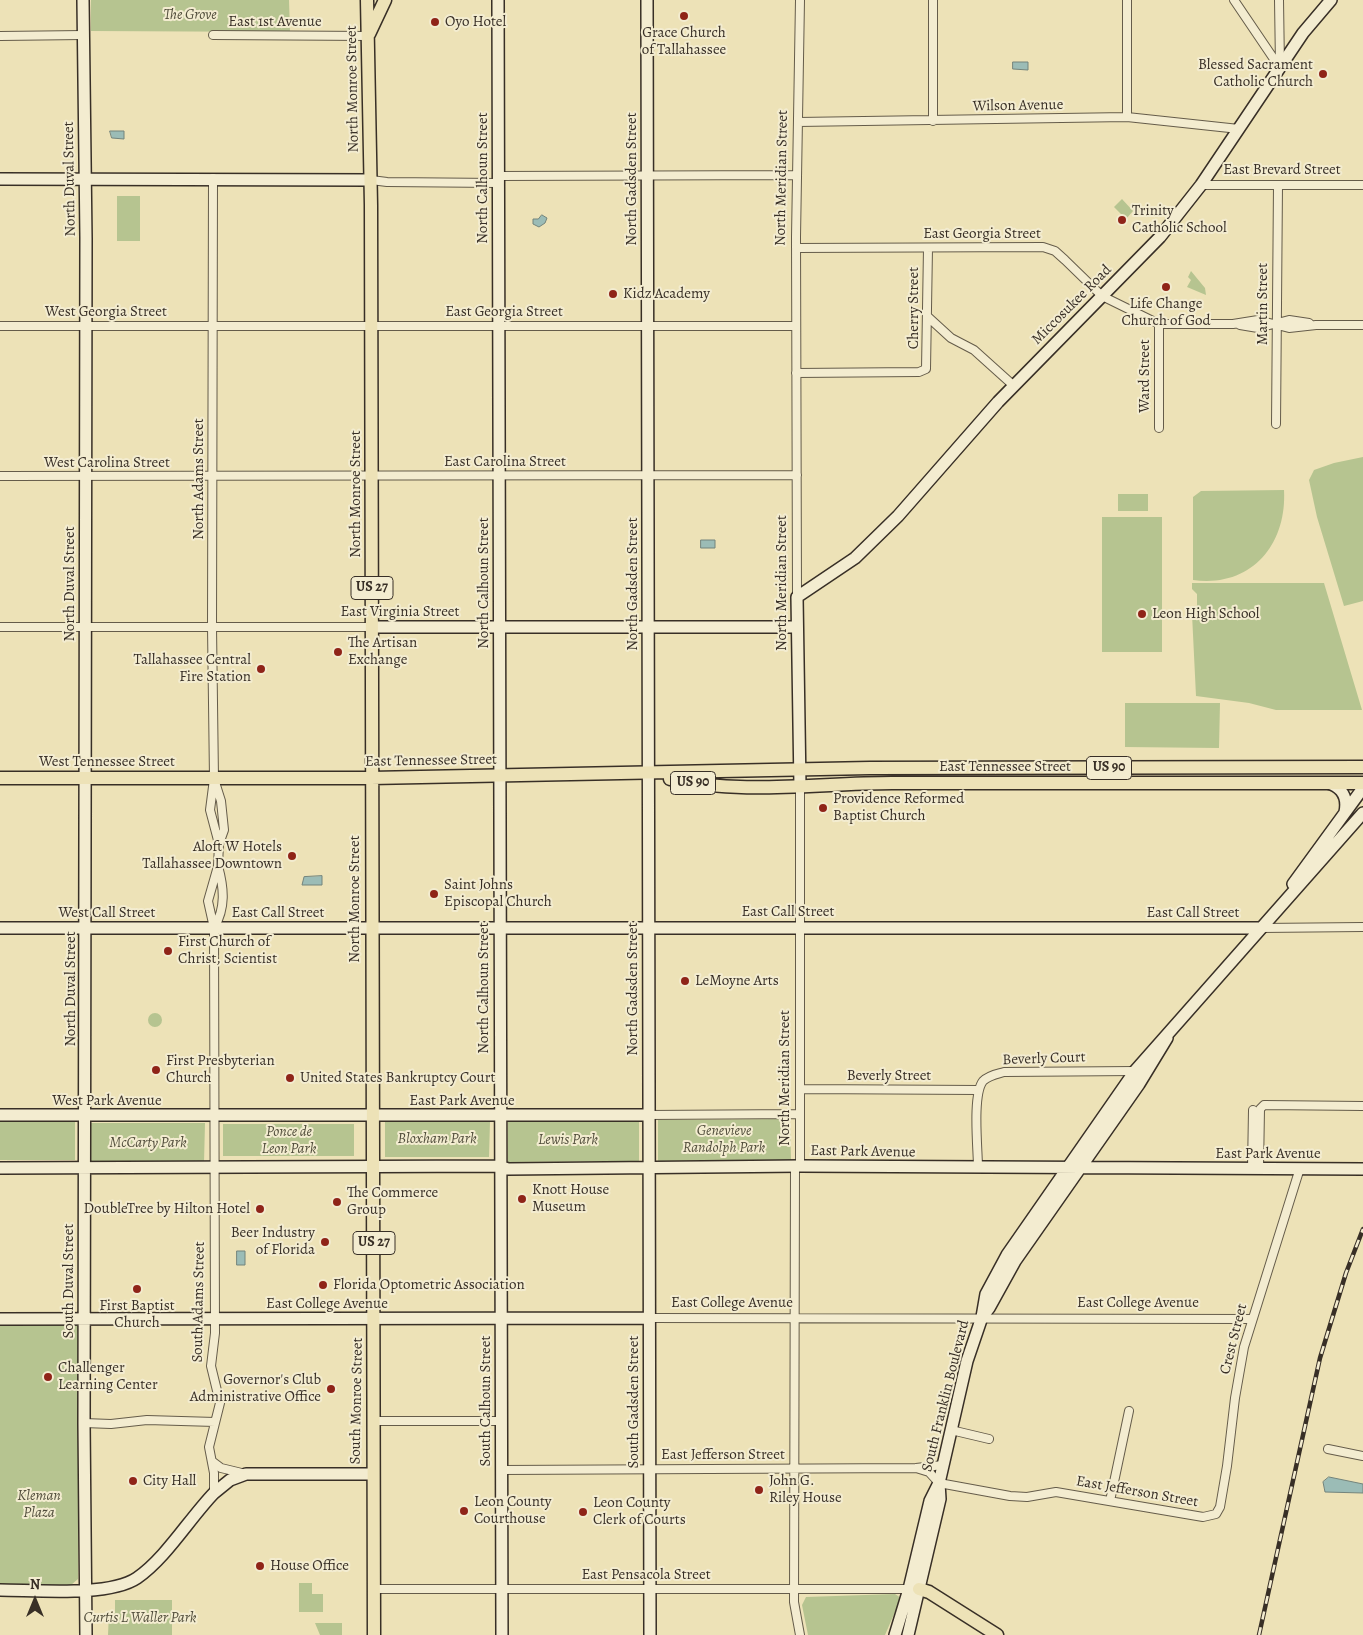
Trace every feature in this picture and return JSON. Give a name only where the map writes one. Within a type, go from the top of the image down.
[{"type":"main road","points":[[368,36],[385,0]]},
{"type":"main road","name":"North Monroe Street","points":[[369,3],[373,1167]]},
{"type":"main road","name":"East Tennessee Street","points":[[214,779],[648,774],[931,768],[1363,767]]},
{"type":"main road","points":[[931,768],[931,783]]},
{"type":"main road","points":[[1104,768],[1104,783]]},
{"type":"main road","name":"East Tennessee Street","points":[[648,774],[709,785],[800,787],[931,783],[1363,783]]},
{"type":"main road","name":"West Tennessee Street","points":[[0,778],[214,779]]},
{"type":"main road","name":"South Monroe Street","points":[[373,1167],[372,1474],[374,1635]]},
{"type":"main road","points":[[914,1589],[929,1592],[997,1635]]},
{"type":"street","name":"North Duval Street","points":[[83,0],[86,326],[84,1168]]},
{"type":"street","name":"North Calhoun Street","points":[[498,0],[499,1166]]},
{"type":"street","name":"North Gadsden Street","points":[[647,0],[648,1168]]},
{"type":"street","name":"North Meridian Street","points":[[800,0],[796,248],[797,627],[800,771],[800,1114],[794,1318],[794,1604],[800,1635]]},
{"type":"street","points":[[933,121],[934,0]]},
{"type":"street","points":[[1127,0],[1127,118]]},
{"type":"street","points":[[1234,0],[1280,68]]},
{"type":"street","points":[[1279,0],[1280,68]]},
{"type":"street","name":"Miccosukee Road","points":[[797,597],[855,558],[898,516],[1014,386],[1161,236],[1201,185],[1303,33],[1331,0]]},
{"type":"street","points":[[0,36],[83,35]]},
{"type":"street","name":"East 1st Avenue","points":[[213,35],[368,36]]},
{"type":"street","name":"Wilson Avenue","points":[[798,122],[1127,118],[1239,129]]},
{"type":"street","points":[[0,179],[213,178],[370,180],[387,182],[647,175],[797,175]]},
{"type":"street","name":"North Adams Street","points":[[213,178],[212,627],[214,779],[210,810],[219,844]]},
{"type":"street","name":"East Brevard Street","points":[[1201,185],[1363,186]]},
{"type":"street","name":"Martin Street","points":[[1276,424],[1278,185]]},
{"type":"street","name":"East Georgia Street","points":[[796,248],[1047,248],[1065,260],[1102,296],[1159,324],[1233,324],[1258,328],[1277,325],[1289,328],[1316,325],[1363,325]]},
{"type":"street","name":"Cherry Street","points":[[796,373],[919,372],[926,369],[928,248]]},
{"type":"street","points":[[928,317],[951,338],[974,350],[1014,386]]},
{"type":"street","name":"Ward Street","points":[[1159,324],[1159,428]]},
{"type":"street","name":"West Georgia Street","points":[[0,326],[213,326]]},
{"type":"street","name":"East Georgia Street","points":[[213,326],[796,326]]},
{"type":"street","name":"East Carolina Street","points":[[213,477],[797,475]]},
{"type":"street","name":"West Carolina Street","points":[[0,476],[213,477]]},
{"type":"street","name":"East Virginia Street","points":[[0,627],[797,627]]},
{"type":"street","name":"North Adams Street","points":[[213,1168],[214,928],[208,901],[218,866],[219,844],[224,830],[224,818],[214,779]]},
{"type":"street","points":[[1328,783],[1343,793],[1346,800],[1344,813]]},
{"type":"street","points":[[1261,928],[1363,788]]},
{"type":"street","points":[[1167,1038],[1226,966],[1363,813]]},
{"type":"street","name":"North Adams Street","points":[[214,928],[221,916],[223,898],[223,883],[218,866]]},
{"type":"street","name":"East Call Street","points":[[214,928],[1363,927]]},
{"type":"street","name":"West Call Street","points":[[0,928],[214,928]]},
{"type":"street","name":"South Franklin Boulevard","points":[[895,1635],[914,1589],[940,1499],[939,1483],[943,1465],[969,1353],[982,1318],[986,1294],[997,1272],[1066,1168],[1135,1071],[1167,1038]]},
{"type":"street","name":"South Franklin Boulevard","points":[[982,1318],[1015,1261],[1140,1084],[1167,1038]]},
{"type":"street","name":"Beverly Court","points":[[979,1090],[989,1076],[1004,1072],[1135,1071]]},
{"type":"street","name":"Beverly Street","points":[[800,1090],[979,1090]]},
{"type":"street","points":[[978,1168],[979,1090]]},
{"type":"street","points":[[1256,1168],[1260,1109],[1264,1105],[1363,1106]]},
{"type":"street","points":[[1253,1110],[1256,1168]]},
{"type":"street","name":"East Park Avenue","points":[[214,1116],[800,1114]]},
{"type":"street","name":"West Park Avenue","points":[[0,1115],[214,1116]]},
{"type":"street","name":"East Park Avenue","points":[[213,1168],[499,1166],[508,1169],[798,1166],[1300,1168],[1362,1166]]},
{"type":"street","name":"South Calhoun Street","points":[[499,1166],[502,1635]]},
{"type":"street","points":[[0,1168],[213,1168]]},
{"type":"street","name":"South Duval Street","points":[[84,1168],[86,1635]]},
{"type":"street","name":"South Adams Street","points":[[213,1168],[215,1333],[211,1366],[220,1404],[209,1447],[213,1462],[214,1493]]},
{"type":"street","name":"South Gadsden Street","points":[[648,1168],[650,1635]]},
{"type":"street","name":"Crest Street","points":[[1211,1517],[1216,1514],[1220,1506],[1244,1346],[1300,1168]]},
{"type":"street","name":"East College Avenue","points":[[0,1319],[1251,1319]]},
{"type":"street","points":[[1110,1502],[1129,1411]]},
{"type":"street","points":[[84,1423],[111,1424],[147,1420],[215,1422]]},
{"type":"street","points":[[373,1421],[501,1421]]},
{"type":"street","points":[[951,1430],[989,1438]]},
{"type":"street","points":[[1328,1449],[1363,1456]]},
{"type":"street","points":[[213,1462],[221,1468],[246,1474],[372,1474]]},
{"type":"street","name":"East Jefferson Street","points":[[501,1470],[916,1468],[943,1465]]},
{"type":"street","name":"East Jefferson Street","points":[[916,1468],[929,1472],[939,1483],[1010,1496],[1027,1497],[1056,1492],[1211,1517]]},
{"type":"street","points":[[0,1590],[86,1590],[120,1586],[136,1579],[154,1562],[214,1493],[230,1480],[246,1474]]},
{"type":"street","name":"East Pensacola Street","points":[[373,1589],[914,1589]]},
{"type":"street","name":"South Franklin Boulevard","points":[[908,1635],[914,1589]]},
{"type":"green space","name":"The Grove","points":[[91,0],[289,0],[290,32],[91,31]]},
{"type":"green space","points":[[117,196],[140,196],[140,241],[117,241]]},
{"type":"green space","points":[[1122,199],[1133,211],[1126,219],[1114,207]]},
{"type":"green space","points":[[1191,271],[1205,288],[1206,295],[1187,287],[1191,280],[1188,277]]},
{"type":"green space","points":[[1363,457],[1363,601],[1344,606],[1317,517],[1309,480],[1314,470],[1334,463]]},
{"type":"green space","points":[[1284,490],[1283,510],[1279,528],[1272,545],[1261,559],[1248,570],[1232,577],[1214,581],[1193,580],[1193,497],[1201,491]]},
{"type":"green space","points":[[1118,494],[1148,494],[1148,511],[1118,511]]},
{"type":"green space","points":[[1102,517],[1162,517],[1162,652],[1102,652]]},
{"type":"green space","points":[[1192,583],[1324,583],[1362,710],[1276,710],[1249,703],[1196,696],[1192,614],[1197,609],[1197,594],[1192,589]]},
{"type":"green space","points":[[1125,703],[1220,703],[1219,748],[1125,747]]},
{"type":"green space","points":[[155,1013],[160,1015],[162,1020],[160,1025],[155,1027],[150,1025],[148,1020],[150,1015]]},
{"type":"green space","name":"Lewis Park","points":[[639,1118],[639,1161],[508,1162],[508,1120]]},
{"type":"green space","points":[[0,1119],[75,1119],[75,1160],[0,1160]]},
{"type":"green space","name":"Genevieve Randolph Park","points":[[790,1119],[791,1160],[658,1161],[658,1120]]},
{"type":"green space","name":"Bloxham Park","points":[[385,1122],[490,1122],[489,1157],[385,1157]]},
{"type":"green space","name":"McCarty Park","points":[[91,1123],[205,1123],[204,1163],[91,1162]]},
{"type":"green space","name":"Ponce de Leon Park","points":[[223,1124],[354,1124],[354,1156],[223,1156]]},
{"type":"green space","name":"Kleman Plaza","points":[[0,1322],[75,1322],[79,1327],[78,1579],[71,1585],[0,1585]]},
{"type":"green space","points":[[299,1583],[312,1583],[312,1594],[323,1594],[323,1612],[299,1612]]},
{"type":"green space","points":[[895,1594],[901,1598],[885,1635],[808,1635],[802,1605],[806,1597]]},
{"type":"green space","name":"Curtis L Waller Park","points":[[115,1600],[172,1600],[172,1635],[108,1635],[109,1613],[115,1613]]},
{"type":"green space","points":[[315,1623],[342,1623],[342,1635],[320,1635]]},
{"type":"water","points":[[1013,62],[1028,62],[1028,70],[1013,69]]},
{"type":"water","points":[[110,131],[124,131],[124,139],[112,138]]},
{"type":"water","points":[[542,215],[547,218],[545,223],[539,227],[533,224],[533,219],[538,219]]},
{"type":"water","points":[[701,540],[715,540],[715,548],[701,548]]},
{"type":"water","points":[[322,876],[322,885],[302,885],[304,877]]},
{"type":"water","points":[[237,1251],[245,1251],[245,1265],[237,1265]]},
{"type":"water","points":[[1329,1477],[1363,1484],[1363,1493],[1325,1492],[1323,1482]]},
{"type":"railway","points":[[1259,1635],[1320,1358],[1346,1273],[1363,1229]]},
{"type":"place","name":"Grace Church of Tallahassee","points":[[684,16]]},
{"type":"place","name":"Oyo Hotel","points":[[435,22]]},
{"type":"place","name":"Blessed Sacrament Catholic Church","points":[[1323,74]]},
{"type":"place","name":"Trinity Catholic School","points":[[1122,220]]},
{"type":"place","name":"Life Change Church of God","points":[[1166,287]]},
{"type":"place","name":"Kidz Academy","points":[[613,294]]},
{"type":"place","name":"Leon High School","points":[[1142,614]]},
{"type":"place","name":"The Artisan Exchange","points":[[338,652]]},
{"type":"place","name":"Tallahassee Central Fire Station","points":[[261,669]]},
{"type":"place","name":"Providence Reformed Baptist Church","points":[[823,808]]},
{"type":"place","name":"Aloft W Hotels Tallahassee Downtown","points":[[292,856]]},
{"type":"place","name":"Saint Johns Episcopal Church","points":[[434,894]]},
{"type":"place","name":"First Church of Christ, Scientist","points":[[168,951]]},
{"type":"place","name":"LeMoyne Arts","points":[[685,981]]},
{"type":"place","name":"First Presbyterian Church","points":[[156,1070]]},
{"type":"place","name":"United States Bankruptcy Court","points":[[290,1078]]},
{"type":"place","name":"Knott House Museum","points":[[522,1199]]},
{"type":"place","name":"The Commerce Group","points":[[337,1202]]},
{"type":"place","name":"DoubleTree by Hilton Hotel","points":[[260,1209]]},
{"type":"place","name":"Beer Industry of Florida","points":[[325,1242]]},
{"type":"place","name":"Florida Optometric Association","points":[[323,1285]]},
{"type":"place","name":"First Baptist Church","points":[[137,1289]]},
{"type":"place","name":"Challenger Learning Center","points":[[48,1377]]},
{"type":"place","name":"Governor's Club Administrative Office","points":[[331,1389]]},
{"type":"place","name":"City Hall","points":[[133,1481]]},
{"type":"place","name":"John G. Riley House","points":[[759,1490]]},
{"type":"place","name":"Leon County Courthouse","points":[[464,1511]]},
{"type":"place","name":"Leon County Clerk of Courts","points":[[583,1512]]},
{"type":"place","name":"House Office","points":[[260,1566]]}]
